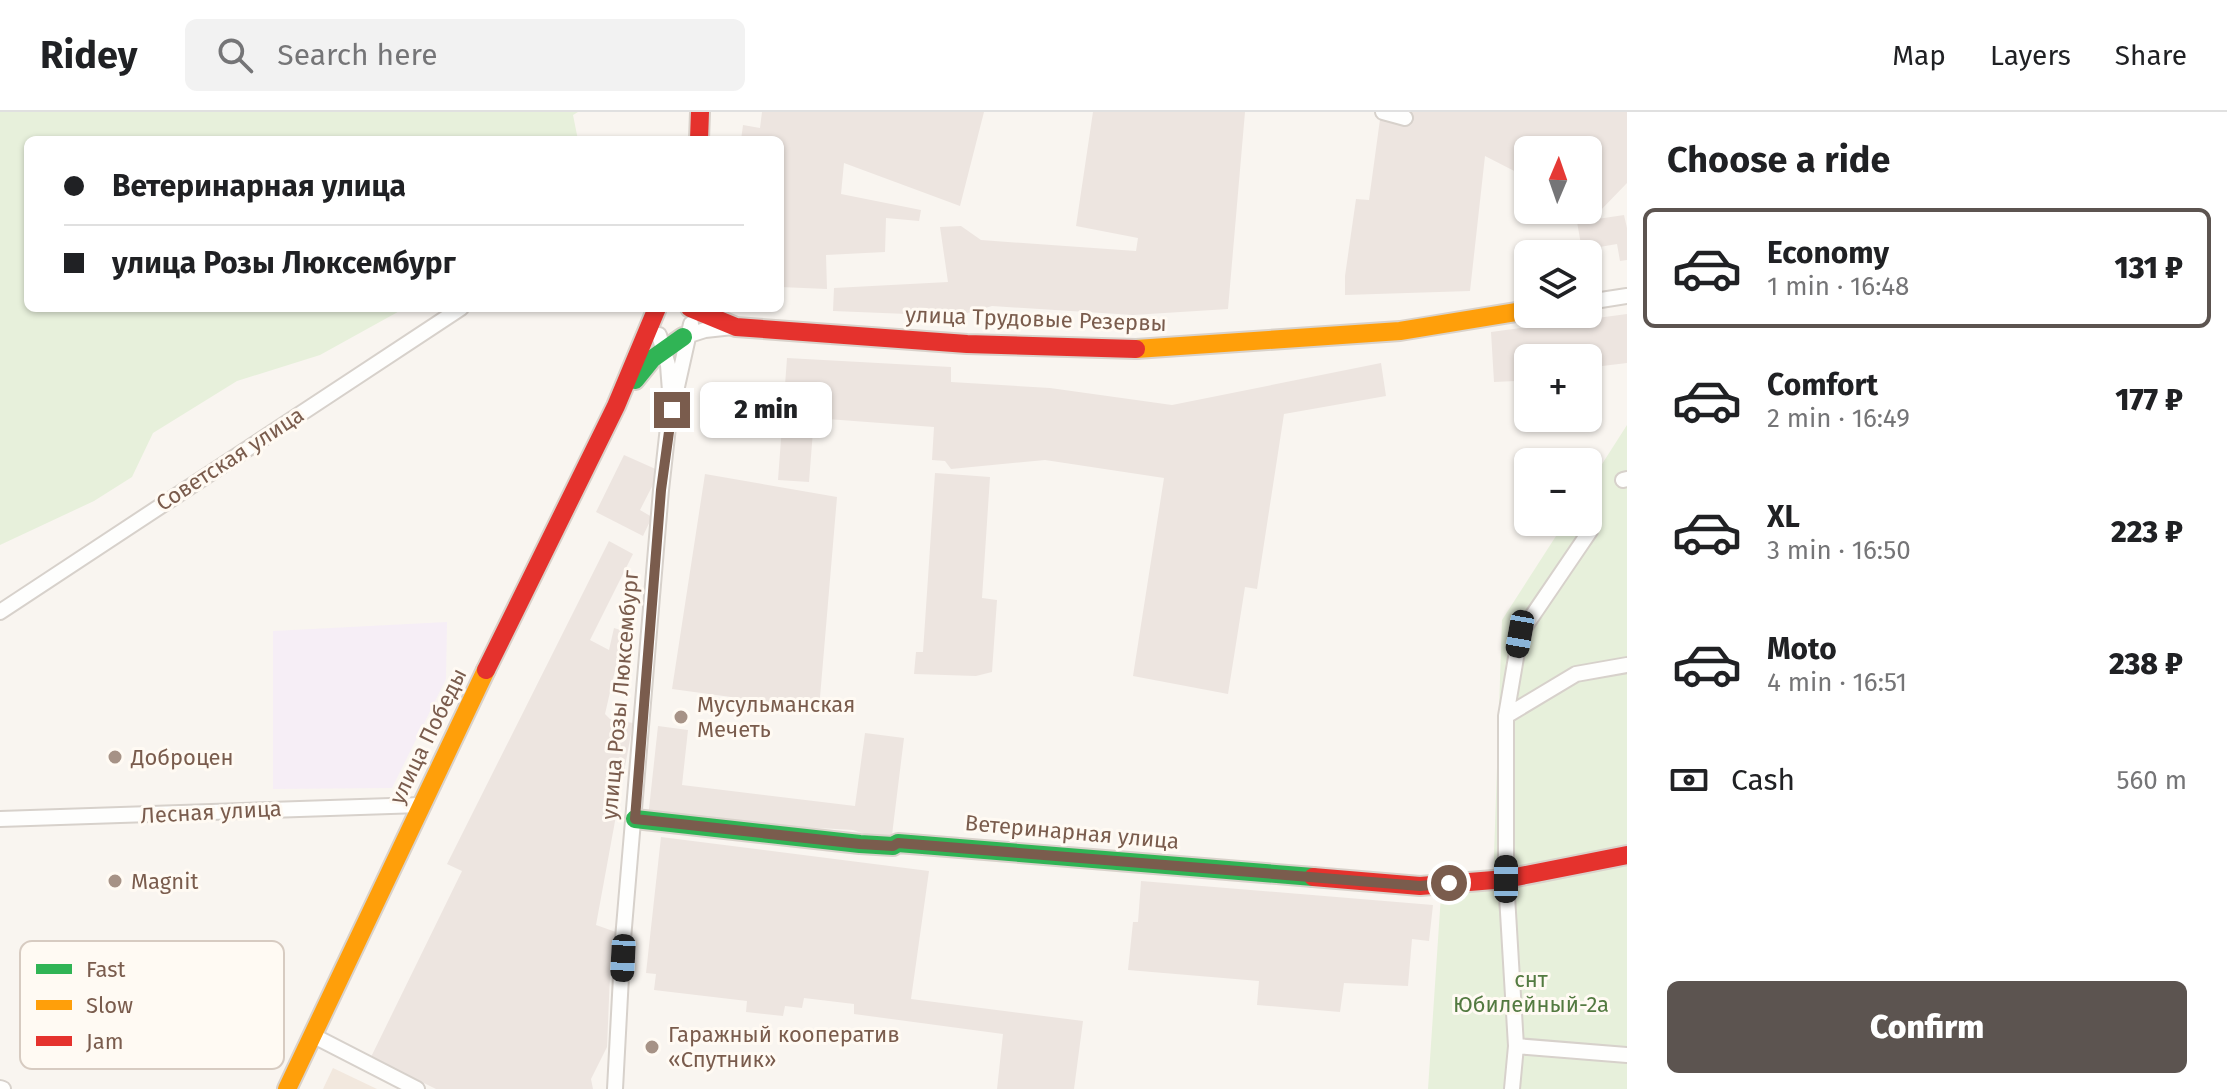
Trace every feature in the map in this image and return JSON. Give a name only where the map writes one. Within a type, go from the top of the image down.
[{"type":"street","points":[[699,136],[700,112]]},
{"type":"street","points":[[1383,112],[1405,118]]},
{"type":"street","points":[[1602,300],[1627,296]]},
{"type":"street","name":"Советская улица","points":[[0,612],[455,312]]},
{"type":"street","points":[[656,312],[654,324],[670,375],[668,427]]},
{"type":"street","name":"улица Победы","points":[[287,1089],[421,805],[616,406],[656,312]]},
{"type":"street","name":"улица Трудовые Резервы","points":[[662,342],[689,319],[736,327],[967,344],[1141,349],[1400,331],[1514,312]]},
{"type":"street","name":"улица Розы Люксембург","points":[[615,1089],[623,939],[668,427],[689,319]]},
{"type":"street","name":"улица Победы","points":[[616,406],[662,342]]},
{"type":"street","points":[[1512,1089],[1516,1046],[1506,879],[1506,716],[1520,634],[1587,536]]},
{"type":"street","points":[[1506,716],[1576,674],[1627,665]]},
{"type":"street","name":"Лесная улица","points":[[0,819],[421,805]]},
{"type":"street","name":"Ветеринарная улица","points":[[635,819],[860,844],[893,846],[898,843],[1420,886],[1506,879],[1627,855]]},
{"type":"street","points":[[312,1035],[417,1089]]},
{"type":"street","points":[[1516,1046],[1627,1055]]},
{"type":"shaded area","points":[[762,112],[984,112],[960,206],[844,163],[841,194],[921,210],[919,221],[886,218],[885,252],[826,255],[827,289],[784,287],[784,136],[742,136],[743,125],[760,128]]},
{"type":"shaded area","points":[[1093,112],[1245,112],[1228,309],[1133,315],[992,306],[957,316],[833,311],[834,288],[948,282],[940,227],[961,226],[981,240],[1136,251],[1138,238],[1076,226]]},
{"type":"shaded area","points":[[1381,112],[1627,112],[1627,183],[1602,209],[1602,136],[1514,136],[1514,171],[1485,156],[1470,291],[1345,295],[1356,199],[1369,200]]},
{"type":"shaded area","points":[[1624,215],[1627,260],[1620,261],[1617,244],[1602,247],[1602,240],[1580,240],[1577,224],[1602,224],[1602,218]]},
{"type":"shaded area","points":[[1627,314],[1627,363],[1602,366],[1602,344],[1514,344],[1514,381],[1494,382],[1491,332],[1521,328],[1602,328],[1602,317]]},
{"type":"shaded area","points":[[787,358],[951,367],[951,382],[1050,388],[1172,405],[1381,363],[1386,396],[1284,414],[1257,589],[1245,587],[1228,694],[1133,676],[1164,478],[1045,460],[951,469],[945,461],[932,460],[934,427],[814,418],[809,482],[778,480]]},
{"type":"shaded area","points":[[624,455],[660,471],[640,510],[652,517],[643,536],[596,512]]},
{"type":"shaded area","points":[[935,473],[990,477],[982,598],[997,600],[992,672],[976,676],[914,674],[916,652],[923,652]]},
{"type":"shaded area","points":[[705,474],[837,497],[819,709],[672,689]]},
{"type":"shaded area","points":[[609,541],[633,554],[590,640],[609,650],[614,628],[624,631],[605,714],[610,719],[633,723],[596,925],[616,932],[610,975],[607,1047],[591,1079],[593,1089],[436,1089],[371,1057],[462,871],[447,864]]},
{"type":"shaded area","points":[[447,622],[446,679],[392,788],[273,789],[273,631]]},
{"type":"shaded area","points":[[658,726],[688,730],[682,785],[855,806],[865,733],[904,738],[891,843],[853,830],[648,818]]},
{"type":"shaded area","points":[[661,837],[929,871],[911,999],[1083,1021],[1074,1089],[997,1089],[1003,1034],[854,1014],[854,1004],[804,998],[802,1008],[785,1006],[783,1016],[746,1012],[747,1001],[654,990],[656,974],[646,973]]},
{"type":"shaded area","points":[[1141,881],[1433,905],[1429,941],[1412,939],[1408,986],[1344,983],[1340,1012],[1257,1005],[1259,981],[1128,970],[1133,922],[1138,922]]},
{"type":"shaded area","points":[[333,1068],[377,1089],[323,1089]]},
{"type":"green space","points":[[0,112],[578,112],[573,115],[577,136],[24,136],[24,312],[398,312],[320,355],[237,381],[153,433],[132,477],[94,501],[0,545]]},
{"type":"green space","name":"снт Юбилейный-2а","points":[[1627,425],[1627,1089],[1428,1089],[1441,895],[1493,885],[1502,620],[1556,536],[1602,536],[1602,464]]},
{"type":"traffic: fast","points":[[635,380],[652,359],[683,337]]},
{"type":"traffic: fast","points":[[635,819],[860,844],[893,846],[898,843],[1313,877]]},
{"type":"traffic: slow","points":[[1136,349],[1400,331],[1514,312]]},
{"type":"traffic: slow","points":[[287,1089],[486,670]]},
{"type":"traffic: jam","points":[[699,136],[700,112]]},
{"type":"traffic: jam","points":[[486,670],[616,406],[655,312]]},
{"type":"traffic: jam","points":[[700,312],[736,327],[967,344],[1136,349]]},
{"type":"traffic: jam","points":[[1313,877],[1420,886],[1506,879],[1627,855]]},
{"type":"place","name":"Мусульманская Мечеть","points":[[681,717]]},
{"type":"place","name":"Доброцен","points":[[115,757]]},
{"type":"place","name":"Magnit","points":[[115,881]]},
{"type":"place","name":"Гаражный кооператив «Спутник»","points":[[652,1047]]},
{"type":"route","points":[[672,410],[661,490],[644,677],[635,819],[860,844],[893,846],[898,843],[1420,886],[1449,883]]}]
